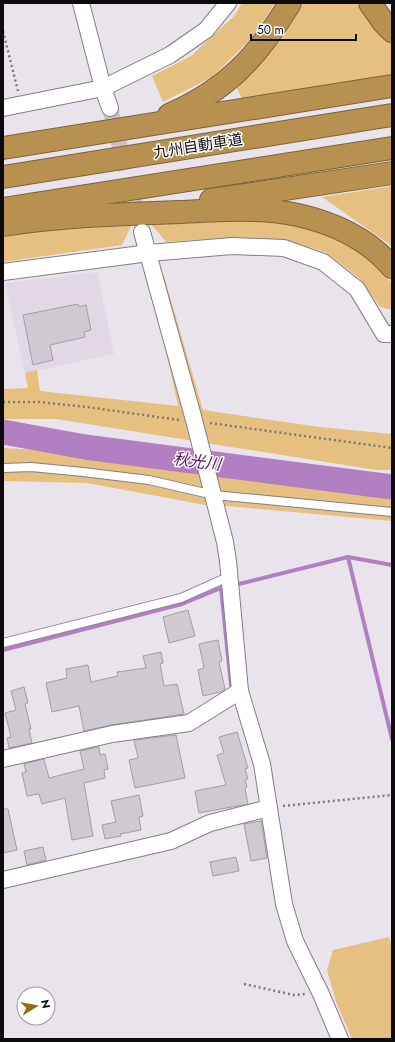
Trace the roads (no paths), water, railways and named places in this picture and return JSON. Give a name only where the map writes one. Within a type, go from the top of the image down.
[{"type":"highway","points":[[122,129],[170,114],[194,102],[234,75],[252,57],[290,3]]},
{"type":"highway","points":[[370,3],[384,23],[392,31]]},
{"type":"highway","points":[[3,148],[392,86]]},
{"type":"highway","name":"九州自動車道","points":[[3,177],[392,115]]},
{"type":"highway","points":[[3,209],[392,148]]},
{"type":"highway","points":[[117,214],[392,173]]},
{"type":"highway","points":[[3,225],[67,217],[117,214],[222,210],[270,212],[297,215],[339,228],[374,250],[392,267]]},
{"type":"street","points":[[81,3],[103,88],[110,108]]},
{"type":"street","points":[[3,108],[103,88],[170,55],[206,30],[228,3]]},
{"type":"street","points":[[142,232],[196,428],[225,542],[240,691],[262,764],[284,904],[295,941],[321,994],[340,1039]]},
{"type":"street","points":[[3,272],[148,253],[232,246],[284,248],[324,262],[357,289],[384,334],[392,334]]},
{"type":"street","points":[[3,759],[112,734],[190,723],[240,691]]},
{"type":"street","points":[[3,880],[171,841],[210,823],[269,808]]},
{"type":"lane","points":[[3,468],[31,467],[149,480],[213,492],[392,512]]},
{"type":"lane","points":[[3,643],[181,598],[228,577]]},
{"type":"waterway","name":"秋光川","points":[[3,432],[85,447],[392,487]]},
{"type":"waterway","points":[[348,557],[392,565]]},
{"type":"waterway","points":[[239,584],[348,557],[392,739]]},
{"type":"waterway","points":[[3,650],[182,604],[221,588],[231,685]]},
{"type":"tunnel","points":[[110,108],[140,223]]}]
